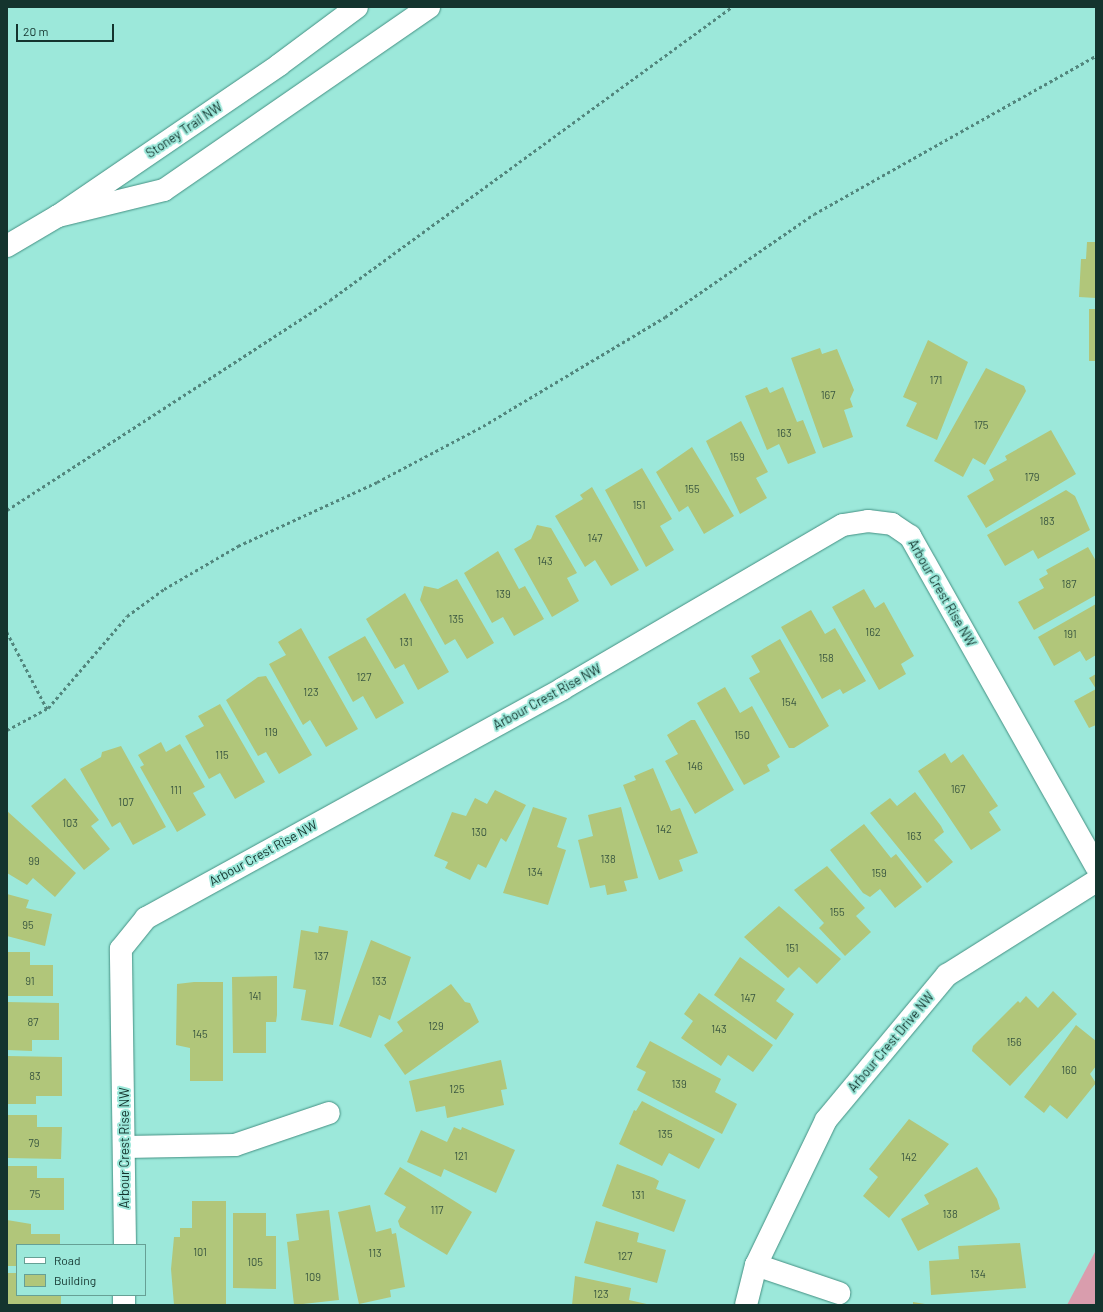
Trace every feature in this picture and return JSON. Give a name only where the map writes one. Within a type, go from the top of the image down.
[{"type":"main road","name":"Stoney Trail NW","points":[[7,246],[58,216],[279,65],[357,7]]},
{"type":"main road","points":[[58,216],[164,190],[429,7]]},
{"type":"main road","name":"Arbour Crest Rise NW","points":[[125,1244],[125,1147],[121,949],[146,918],[562,689],[842,526],[868,521],[892,524],[910,536],[1096,866]]},
{"type":"main road","name":"Arbour Crest Drive NW","points":[[746,1305],[756,1265],[826,1120],[947,975],[1096,881]]},
{"type":"main road","points":[[125,1147],[235,1145],[329,1113]]},
{"type":"main road","points":[[756,1265],[839,1293]]},
{"type":"path","points":[[7,510],[330,300],[732,7]]},
{"type":"path","points":[[7,730],[47,709],[127,616],[164,590],[238,546],[377,482],[482,426],[665,317],[814,214],[1096,56]]},
{"type":"path","points":[[7,632],[47,709]]},
{"type":"shaded area","points":[[1096,1250],[1096,1305],[1067,1305]]},
{"type":"building","points":[[1087,242],[1096,242],[1096,298],[1079,297],[1081,259],[1086,259]]},
{"type":"building","points":[[1089,309],[1096,309],[1096,361],[1089,361]]},
{"type":"building","points":[[928,340],[968,362],[937,440],[906,426],[917,403],[903,397]]},
{"type":"building","points":[[820,348],[822,354],[837,349],[854,390],[850,399],[853,407],[844,410],[853,437],[823,448],[791,358]]},
{"type":"building","points":[[986,368],[1024,386],[1026,391],[985,465],[973,458],[963,477],[934,461]]},
{"type":"building","points":[[767,387],[770,393],[783,387],[797,422],[803,420],[816,453],[788,464],[779,444],[767,450],[745,396]]},
{"type":"building","points":[[741,421],[768,472],[756,478],[767,498],[740,514],[706,441]]},
{"type":"building","points":[[1051,430],[1076,474],[986,528],[967,496],[994,480],[989,470],[1007,460],[1005,456]]},
{"type":"building","points":[[692,447],[734,516],[704,534],[688,506],[679,512],[656,472]]},
{"type":"building","points":[[642,468],[672,519],[660,526],[674,550],[646,567],[605,490]]},
{"type":"building","points":[[592,487],[639,570],[611,586],[595,560],[585,567],[555,516],[583,499],[580,495]]},
{"type":"building","points":[[1066,490],[1075,496],[1090,530],[1038,559],[1033,550],[1005,566],[987,535]]},
{"type":"building","points":[[537,525],[551,528],[577,573],[567,578],[579,601],[552,617],[514,549],[531,539]]},
{"type":"building","points":[[1088,547],[1096,561],[1096,595],[1034,630],[1018,602],[1044,588],[1039,579],[1048,574],[1046,570]]},
{"type":"building","points":[[498,551],[519,589],[525,586],[544,619],[514,636],[503,617],[492,623],[464,573]]},
{"type":"building","points":[[457,579],[494,643],[467,659],[455,639],[445,645],[420,600],[424,586],[438,589]]},
{"type":"building","points":[[864,589],[875,608],[884,602],[914,656],[901,664],[906,674],[879,690],[832,607]]},
{"type":"building","points":[[405,593],[449,672],[418,690],[404,664],[395,669],[366,619]]},
{"type":"building","points":[[1096,604],[1096,655],[1086,661],[1080,651],[1054,666],[1038,637]]},
{"type":"building","points":[[811,610],[825,634],[835,628],[866,681],[843,694],[840,689],[822,699],[781,627]]},
{"type":"building","points":[[301,628],[358,729],[326,747],[310,720],[303,725],[269,664],[286,655],[278,642]]},
{"type":"building","points":[[365,636],[404,703],[376,719],[363,696],[353,702],[328,657]]},
{"type":"building","points":[[780,639],[829,726],[794,748],[789,748],[749,678],[760,672],[751,656]]},
{"type":"building","points":[[1096,674],[1096,689],[1089,678]]},
{"type":"building","points":[[266,676],[312,755],[279,774],[266,752],[258,756],[226,700],[258,677]]},
{"type":"building","points":[[725,687],[740,713],[752,706],[780,757],[767,765],[770,771],[744,785],[697,703]]},
{"type":"building","points":[[1096,689],[1096,725],[1089,728],[1074,701]]},
{"type":"building","points":[[220,704],[265,782],[235,799],[220,773],[209,779],[185,736],[204,726],[198,716]]},
{"type":"building","points":[[691,720],[695,720],[734,790],[695,814],[665,761],[678,754],[667,735]]},
{"type":"building","points":[[161,742],[166,752],[180,744],[205,787],[193,793],[206,815],[177,832],[140,767],[144,765],[138,755]]},
{"type":"building","points":[[121,746],[166,827],[133,845],[120,822],[112,827],[80,769],[101,757],[102,752]]},
{"type":"building","points":[[945,753],[951,763],[963,754],[998,806],[989,812],[1001,830],[971,850],[918,771]]},
{"type":"building","points":[[653,768],[671,811],[680,808],[698,853],[679,860],[683,871],[659,880],[623,785],[636,780],[634,776]]},
{"type":"building","points":[[65,778],[99,820],[91,826],[110,849],[84,870],[31,806]]},
{"type":"building","points":[[495,790],[526,805],[506,842],[501,838],[486,868],[478,864],[470,880],[445,868],[448,862],[434,856],[452,812],[466,816],[475,798],[487,804]]},
{"type":"building","points":[[915,792],[941,826],[944,832],[934,840],[953,862],[927,883],[870,813],[890,798],[897,806]]},
{"type":"building","points":[[533,807],[567,818],[557,847],[566,850],[548,905],[503,893]]},
{"type":"building","points":[[621,807],[638,878],[624,881],[627,891],[607,895],[605,885],[590,888],[578,840],[593,836],[588,815]]},
{"type":"building","points":[[7,811],[76,873],[55,897],[33,878],[27,885],[7,873]]},
{"type":"building","points":[[864,824],[891,858],[896,854],[922,887],[895,908],[880,889],[870,897],[863,893],[830,850]]},
{"type":"building","points":[[827,866],[865,908],[856,916],[871,932],[845,956],[819,928],[824,923],[794,890]]},
{"type":"building","points":[[7,894],[29,900],[26,908],[52,914],[45,946],[7,936]]},
{"type":"building","points":[[779,906],[841,959],[817,984],[799,967],[788,978],[744,937]]},
{"type":"building","points":[[319,926],[348,931],[333,1025],[301,1020],[306,990],[293,988],[301,930],[318,933]]},
{"type":"building","points":[[371,940],[411,957],[390,1020],[379,1015],[371,1038],[339,1026]]},
{"type":"building","points":[[7,952],[30,952],[30,965],[53,965],[53,996],[7,996]]},
{"type":"building","points":[[740,957],[785,989],[776,1001],[794,1014],[776,1040],[714,995]]},
{"type":"building","points":[[277,976],[276,1022],[266,1022],[266,1053],[233,1053],[232,977]]},
{"type":"building","points":[[194,982],[223,982],[223,1081],[190,1081],[190,1048],[176,1045],[177,984]]},
{"type":"building","points":[[451,984],[465,1002],[470,1003],[479,1022],[405,1075],[384,1045],[403,1031],[397,1022]]},
{"type":"building","points":[[1053,991],[1077,1014],[1010,1086],[972,1051],[973,1046],[1018,1001],[1020,1003],[1026,996],[1038,1008]]},
{"type":"building","points":[[699,993],[773,1045],[753,1072],[728,1055],[721,1066],[681,1038],[693,1021],[684,1014]]},
{"type":"building","points":[[7,1002],[59,1003],[59,1040],[32,1040],[32,1051],[7,1050]]},
{"type":"building","points":[[1076,1025],[1096,1041],[1096,1066],[1090,1074],[1096,1083],[1067,1119],[1050,1105],[1044,1113],[1024,1097]]},
{"type":"building","points":[[650,1041],[721,1079],[715,1092],[737,1104],[722,1134],[637,1090],[646,1072],[636,1067]]},
{"type":"building","points":[[7,1056],[62,1057],[62,1096],[36,1096],[36,1104],[7,1104]]},
{"type":"building","points":[[501,1060],[507,1089],[501,1090],[504,1105],[447,1118],[445,1106],[416,1112],[409,1081]]},
{"type":"building","points":[[642,1101],[715,1139],[699,1169],[669,1153],[662,1166],[619,1144],[634,1110],[636,1111]]},
{"type":"building","points":[[7,1115],[37,1115],[37,1127],[62,1127],[61,1159],[7,1158]]},
{"type":"building","points":[[909,1119],[949,1144],[889,1218],[863,1196],[878,1177],[869,1169]]},
{"type":"building","points":[[454,1127],[461,1130],[462,1127],[515,1150],[496,1193],[444,1169],[441,1177],[407,1162],[421,1130],[447,1142]]},
{"type":"building","points":[[617,1164],[654,1178],[659,1181],[656,1189],[686,1200],[674,1232],[602,1206]]},
{"type":"building","points":[[7,1166],[37,1166],[37,1178],[64,1178],[64,1210],[7,1210]]},
{"type":"building","points":[[400,1167],[472,1212],[447,1255],[400,1227],[398,1221],[406,1207],[384,1194]]},
{"type":"building","points":[[977,1167],[997,1199],[1000,1209],[918,1251],[901,1219],[929,1204],[924,1195]]},
{"type":"building","points":[[192,1201],[226,1201],[226,1305],[174,1305],[171,1269],[174,1237],[180,1237],[180,1228],[192,1228]]},
{"type":"building","points":[[370,1205],[376,1232],[391,1228],[392,1234],[396,1233],[405,1287],[390,1290],[391,1297],[359,1304],[338,1212]]},
{"type":"building","points":[[329,1210],[339,1300],[294,1305],[287,1242],[299,1240],[296,1214]]},
{"type":"building","points":[[233,1213],[266,1213],[266,1236],[276,1236],[276,1289],[233,1288]]},
{"type":"building","points":[[7,1220],[31,1224],[31,1234],[60,1234],[60,1244],[16,1244],[16,1266],[7,1266]]},
{"type":"building","points":[[596,1221],[639,1233],[637,1242],[666,1250],[657,1283],[584,1263]]},
{"type":"building","points":[[1020,1243],[1026,1288],[931,1295],[929,1261],[959,1259],[958,1246]]},
{"type":"building","points":[[7,1273],[16,1273],[16,1296],[61,1296],[61,1305],[7,1305]]},
{"type":"building","points":[[575,1276],[631,1288],[629,1300],[651,1305],[572,1305]]},
{"type":"building","points":[[913,1302],[925,1304],[925,1305],[913,1305]]}]
